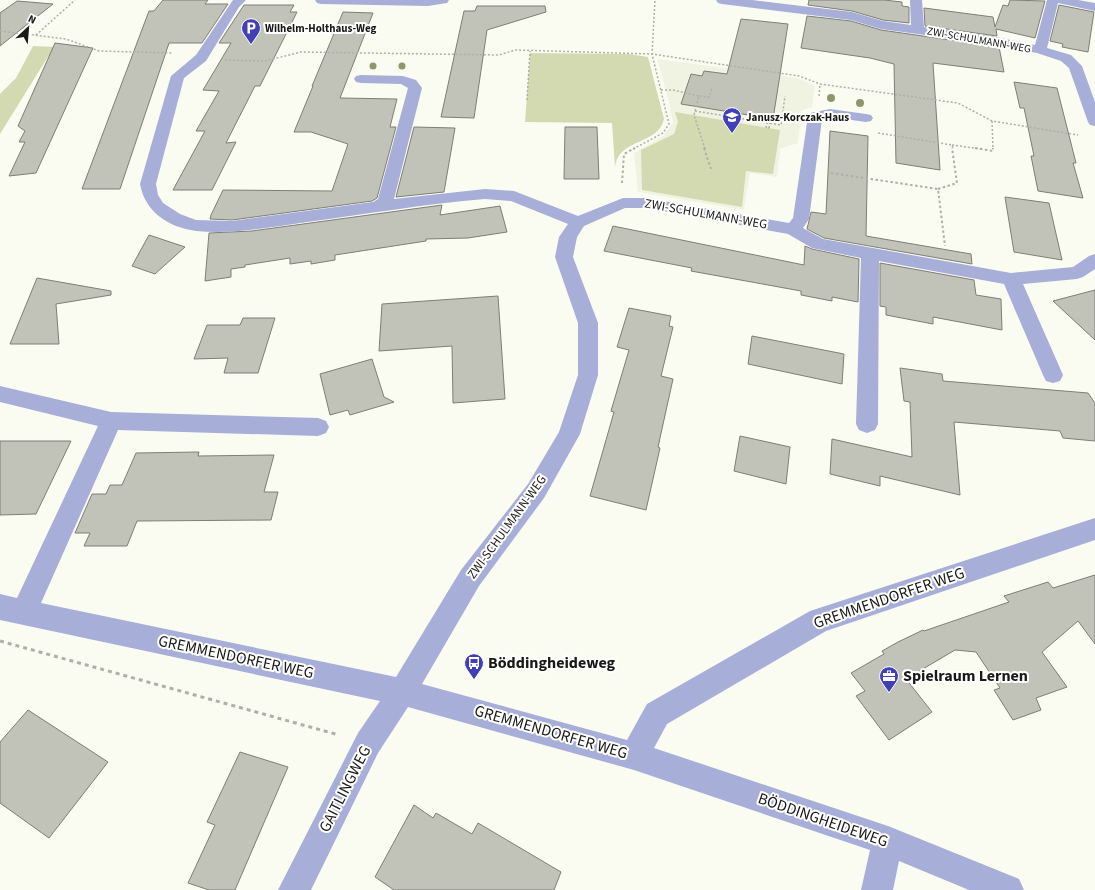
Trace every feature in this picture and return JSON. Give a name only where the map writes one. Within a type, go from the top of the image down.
[{"type":"street","points":[[240,0],[234,5],[201,58],[178,76],[148,184],[150,195],[157,208],[174,218],[196,225],[232,227],[376,207],[485,194],[514,196],[578,222]]},
{"type":"street","points":[[321,0],[428,2],[443,0]]},
{"type":"street","name":"ZWI-SCHULMANN-WEG","points":[[722,0],[788,4],[852,16],[881,25],[991,40],[1040,50],[1066,58],[1075,66],[1095,122]]},
{"type":"street","name":"ZWI-SCHULMANN-WEG","points":[[916,0],[918,30]]},
{"type":"street","name":"ZWI-SCHULMANN-WEG","points":[[1040,50],[1053,0]]},
{"type":"street","points":[[1059,0],[1095,7]]},
{"type":"street","points":[[361,79],[403,80],[411,83],[415,88],[389,193],[385,202],[376,207]]},
{"type":"street","points":[[793,229],[801,219],[815,116],[830,113],[866,118]]},
{"type":"street","name":"ZWI-SCHULMANN-WEG","points":[[402,692],[470,578],[536,491],[569,434],[588,375],[588,323],[564,257],[568,237],[578,222],[623,203],[647,203],[793,229],[818,244],[1011,279],[1077,273],[1095,260]]},
{"type":"street","points":[[867,424],[870,254]]},
{"type":"street","points":[[1011,279],[1053,375]]},
{"type":"street","points":[[0,394],[111,421],[318,427]]},
{"type":"street","name":"GREMMENDORFER WEG","points":[[111,421],[12,610],[402,692],[634,756],[657,714],[819,620],[1095,529]]},
{"type":"street","name":"GAITLINGWEG","points":[[294,890],[368,743],[402,692]]},
{"type":"street","name":"BÖDDINGHEIDEWEG","points":[[634,756],[888,841],[1008,890]]},
{"type":"street","points":[[877,890],[888,841]]},
{"type":"path","points":[[36,35],[75,0]]},
{"type":"path","points":[[623,203],[621,189],[624,154],[663,133],[669,124],[652,54],[655,0]]},
{"type":"path","points":[[0,30],[66,39],[99,51],[185,53],[212,60],[265,61],[301,52],[499,55],[515,50],[652,54],[799,76],[820,84],[958,102],[992,121],[1080,135]]},
{"type":"path","points":[[527,100],[530,51]]},
{"type":"path","points":[[819,101],[820,84]]},
{"type":"path","points":[[660,90],[673,90],[709,97],[712,88]]},
{"type":"path","points":[[699,96],[694,115],[711,169]]},
{"type":"path","points":[[695,111],[781,125],[785,96]]},
{"type":"path","points":[[767,122],[766,128],[769,128],[771,118]]},
{"type":"path","points":[[866,118],[867,124],[878,133],[993,151],[992,121]]},
{"type":"path","points":[[807,170],[938,189],[957,183],[952,145]]},
{"type":"path","points":[[938,189],[947,268]]},
{"type":"path","points":[[0,641],[368,743]]},
{"type":"shaded area","name":"Janusz-Korczak-Haus","points":[[657,59],[798,78],[815,86],[812,107],[801,111],[798,143],[780,149],[777,177],[750,173],[744,210],[638,192],[634,153],[663,136],[673,123],[669,102]]},
{"type":"green space","points":[[33,46],[54,47],[0,134],[0,94],[16,78]]},
{"type":"green space","points":[[530,53],[629,54],[648,57],[664,119],[661,127],[655,133],[623,151],[618,158],[615,167],[612,123],[525,122]]},
{"type":"green space","points":[[675,112],[780,130],[773,174],[746,171],[742,207],[642,190],[641,150],[674,134],[678,122]]},
{"type":"building","points":[[163,0],[208,0],[205,4],[228,4],[202,43],[169,43],[120,189],[82,189],[149,11],[154,11]]},
{"type":"building","points":[[809,0],[884,0],[902,2],[902,6],[909,7],[909,23],[883,20],[852,11],[808,5]]},
{"type":"building","points":[[1010,0],[1045,1],[1035,38],[996,29],[997,36],[925,26],[924,8],[993,17],[995,27],[1003,5],[1008,6]]},
{"type":"building","points":[[17,1],[53,4],[0,46],[0,13]]},
{"type":"building","points":[[244,5],[294,5],[290,12],[297,12],[260,86],[255,86],[226,143],[236,142],[212,190],[173,190],[205,131],[196,131],[219,91],[203,90],[231,43],[219,43]]},
{"type":"building","points":[[1059,5],[1094,12],[1088,52],[1062,47],[1063,44],[1050,41]]},
{"type":"building","points":[[477,6],[545,6],[546,12],[487,30],[474,118],[441,117],[464,11],[475,11]]},
{"type":"building","points":[[343,12],[373,13],[340,98],[397,99],[390,127],[396,127],[377,198],[372,201],[232,220],[210,219],[223,190],[332,191],[348,144],[311,132],[294,132]]},
{"type":"building","points":[[807,16],[851,21],[881,30],[999,47],[1004,72],[933,63],[940,170],[896,163],[894,64],[870,58],[801,48]]},
{"type":"building","points":[[741,19],[788,24],[773,119],[681,104],[691,74],[702,76],[704,71],[727,74]]},
{"type":"building","points":[[55,43],[93,48],[36,173],[9,176],[25,142],[19,142],[25,131],[18,126]]},
{"type":"building","points":[[1014,82],[1057,88],[1076,163],[1073,163],[1083,198],[1038,191],[1031,156],[1034,156],[1024,108],[1020,108]]},
{"type":"building","points":[[414,127],[455,128],[444,192],[396,197]]},
{"type":"building","points":[[565,127],[597,127],[599,179],[564,179]]},
{"type":"building","points":[[830,131],[868,136],[866,236],[971,254],[972,264],[824,238],[807,229],[811,212],[826,214]]},
{"type":"building","points":[[1005,197],[1049,203],[1062,260],[1014,252]]},
{"type":"building","points":[[442,205],[440,215],[500,206],[507,232],[468,238],[426,239],[426,241],[335,255],[335,260],[311,264],[311,261],[290,264],[290,258],[245,265],[245,267],[231,269],[231,277],[205,281],[209,233],[252,231]]},
{"type":"building","points":[[613,226],[804,265],[805,246],[812,249],[859,259],[858,302],[832,297],[832,301],[801,295],[801,291],[691,271],[692,268],[604,251]]},
{"type":"building","points":[[149,235],[185,247],[155,274],[132,266]]},
{"type":"building","points":[[880,263],[974,280],[976,295],[1001,299],[1002,330],[933,317],[933,324],[886,315],[886,307],[880,306]]},
{"type":"building","points":[[37,278],[111,291],[111,295],[56,304],[59,344],[10,344]]},
{"type":"building","points":[[1095,290],[1095,340],[1053,301]]},
{"type":"building","points":[[498,296],[505,399],[453,403],[452,346],[379,351],[382,304]]},
{"type":"building","points":[[629,308],[671,316],[669,326],[673,327],[661,376],[673,379],[646,510],[590,496],[614,412],[611,411],[629,350],[617,347]]},
{"type":"building","points":[[243,318],[275,318],[258,373],[224,373],[228,358],[194,359],[207,325],[240,325]]},
{"type":"building","points":[[752,336],[844,354],[842,384],[748,364]]},
{"type":"building","points":[[372,359],[384,397],[394,402],[350,415],[348,410],[330,415],[320,374]]},
{"type":"building","points":[[900,368],[942,374],[943,381],[1088,393],[1095,403],[1095,441],[1063,438],[1060,431],[954,422],[960,495],[880,476],[880,486],[830,474],[832,439],[912,457],[910,402],[904,401]]},
{"type":"building","points":[[740,436],[790,447],[786,484],[734,471]]},
{"type":"building","points":[[0,441],[71,441],[36,514],[0,515]]},
{"type":"building","points":[[199,452],[198,456],[274,455],[264,492],[278,492],[271,520],[137,521],[127,546],[84,546],[90,533],[75,533],[92,494],[106,494],[110,485],[122,485],[136,453]]},
{"type":"building","points":[[1095,575],[1095,644],[1078,621],[1042,652],[1067,687],[1036,698],[1041,710],[1013,720],[994,690],[1000,688],[976,652],[955,650],[906,679],[932,712],[889,740],[856,696],[865,691],[851,673],[884,654],[882,651],[898,642],[923,630],[924,631],[1009,602],[1004,596],[1048,582],[1053,588]]},
{"type":"building","points":[[28,710],[108,762],[49,838],[0,803],[0,742]]},
{"type":"building","points":[[240,752],[288,767],[235,890],[209,890],[188,883],[215,825],[207,822]]},
{"type":"building","points":[[414,805],[433,818],[436,813],[472,834],[478,823],[561,872],[554,890],[394,890],[375,877]]},
{"type":"place","name":"Wilhelm-Holthaus-Weg","points":[[251,45]]},
{"type":"place","name":"Janusz-Korczak-Haus","points":[[732,134]]},
{"type":"place","name":"Böddingheideweg","points":[[474,680]]},
{"type":"place","name":"Spielraum Lernen","points":[[889,693]]}]
